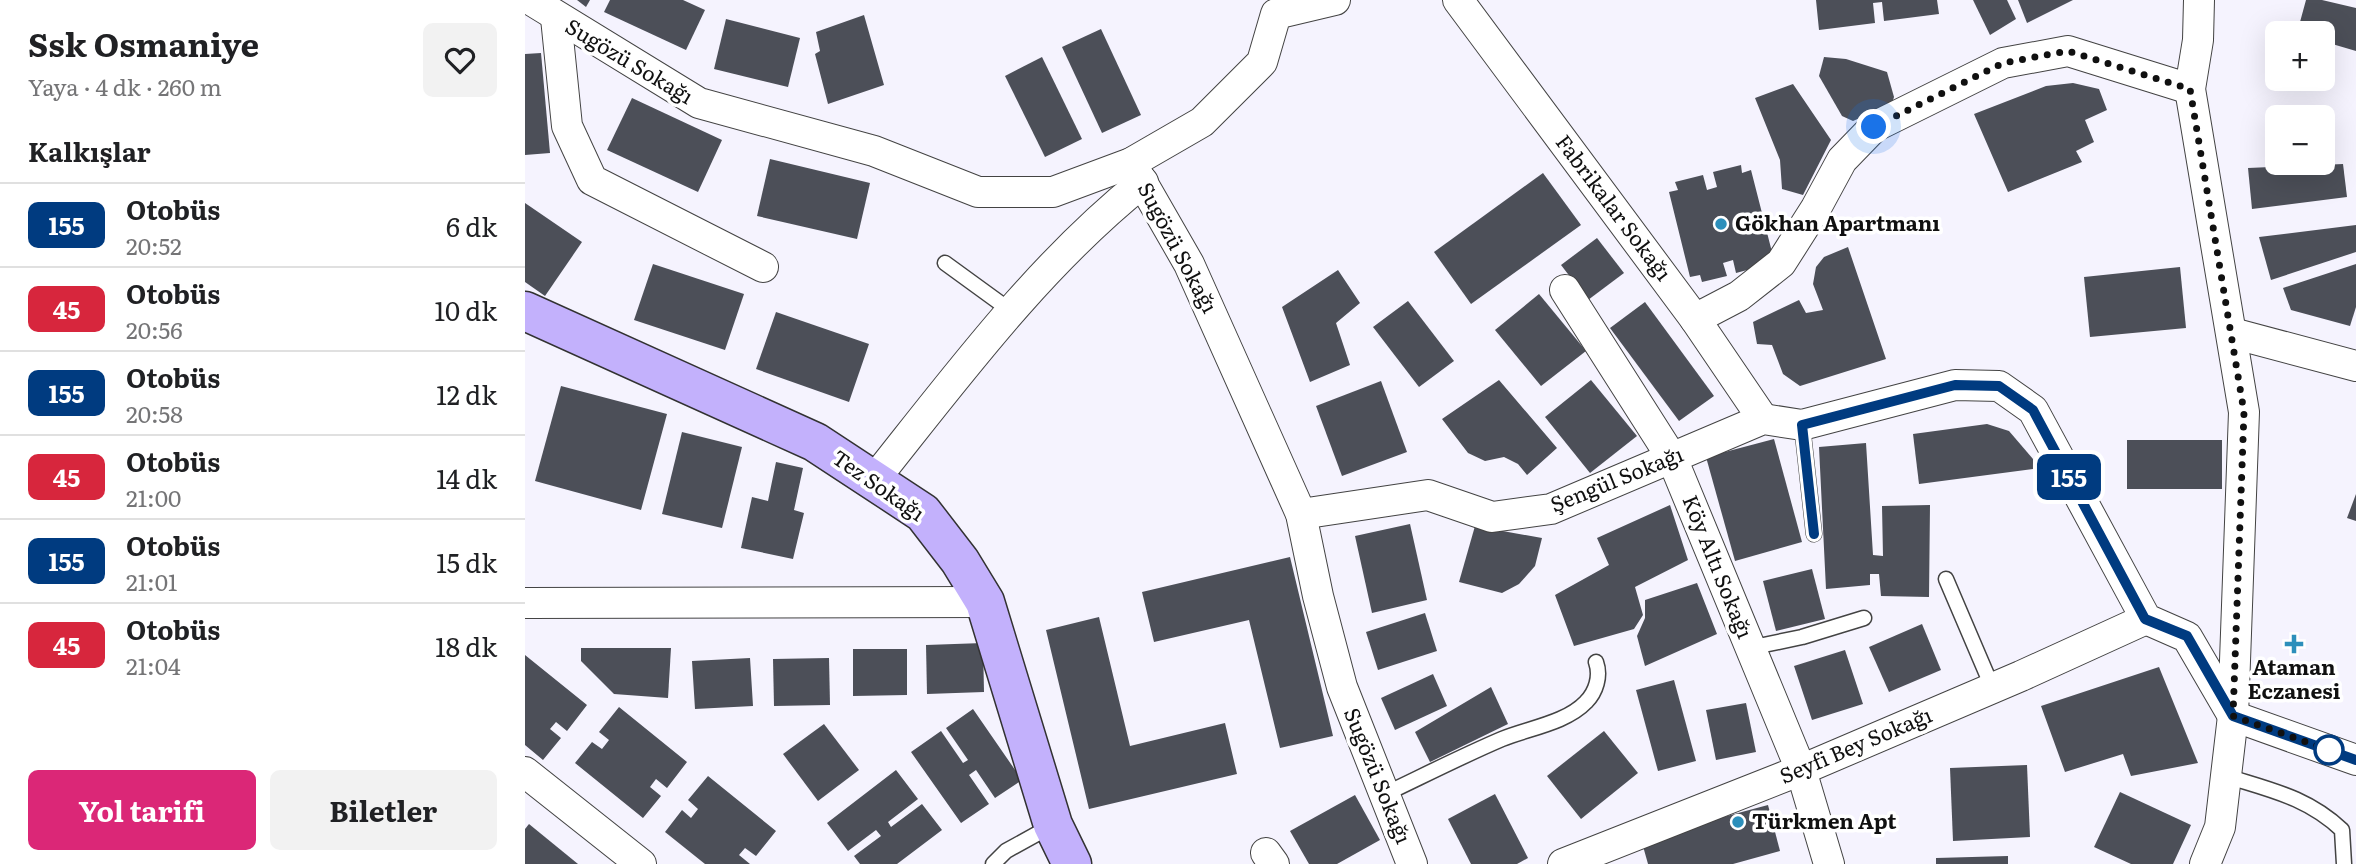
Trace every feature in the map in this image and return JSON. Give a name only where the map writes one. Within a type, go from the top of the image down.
[{"type":"street","name":"Sugözü Sokağı","points":[[531,0],[556,18],[699,103],[874,152],[978,192],[1053,192],[1137,173],[1189,264],[1301,513],[1318,596],[1342,687],[1412,864]]},
{"type":"street","points":[[874,481],[1011,311],[1103,214],[1137,173],[1202,122],[1262,62],[1267,7],[1335,0]]},
{"type":"street","name":"Fabrikalar Sokağı","points":[[1458,0],[1695,319],[1763,419]]},
{"type":"street","points":[[2199,0],[2198,40],[2190,89],[2244,412],[2233,716],[2220,827],[2205,864]]},
{"type":"street","points":[[556,18],[567,126],[593,180],[763,267]]},
{"type":"street","points":[[1695,319],[1739,296],[1781,262],[1816,208],[1842,160],[1874,127],[2003,63],[2068,51],[2190,89]]},
{"type":"street","name":"Köy Altı Sokağı","points":[[1565,290],[1672,458],[1801,771],[1829,864]]},
{"type":"street","name":"Tez Sokağı","points":[[527,318],[815,442],[923,513],[960,561],[985,602],[1053,825],[1072,864]]},
{"type":"street","points":[[2232,333],[2356,366]]},
{"type":"street","points":[[1763,419],[1802,425],[1955,385],[1999,386],[2033,410],[2145,619],[2187,636],[2233,716],[2356,760]]},
{"type":"street","name":"Şengül Sokağı","points":[[1301,513],[1428,495],[1492,517],[1551,509],[1763,419]]},
{"type":"street","points":[[525,603],[985,602]]},
{"type":"street","name":"Seyfi Bey Sokağı","points":[[1563,864],[1801,771],[1993,689],[2145,619]]},
{"type":"street","points":[[525,772],[641,864]]},
{"type":"lane","points":[[945,262],[1011,311]]},
{"type":"lane","points":[[1802,425],[1814,534]]},
{"type":"lane","points":[[1946,579],[1993,689]]},
{"type":"lane","points":[[1749,648],[1802,637],[1864,618]]},
{"type":"lane","points":[[1383,795],[1501,740],[1567,716],[1584,704],[1594,692],[1598,672],[1595,662]]},
{"type":"lane","points":[[2226,776],[2311,804],[2342,830],[2344,864]]},
{"type":"lane","points":[[993,864],[1006,851],[1053,825]]},
{"type":"building","points":[[577,0],[590,0],[586,7]]},
{"type":"building","points":[[610,0],[683,0],[705,10],[686,50],[604,12]]},
{"type":"building","points":[[1816,0],[1937,0],[1939,14],[1884,21],[1882,2],[1873,3],[1875,23],[1819,30]]},
{"type":"building","points":[[1973,0],[2007,0],[2016,19],[1990,35]]},
{"type":"building","points":[[2018,0],[2073,0],[2027,23]]},
{"type":"building","points":[[2306,0],[2322,0],[2356,8],[2356,51],[2335,45],[2335,21],[2300,21]]},
{"type":"building","points":[[864,15],[884,85],[828,104],[815,54],[820,51],[816,32]]},
{"type":"building","points":[[726,19],[800,38],[788,87],[714,69]]},
{"type":"building","points":[[1101,29],[1141,115],[1102,133],[1062,47]]},
{"type":"building","points":[[541,53],[550,153],[525,155],[525,54]]},
{"type":"building","points":[[1042,57],[1082,139],[1045,157],[1005,76]]},
{"type":"building","points":[[1824,57],[1846,59],[1887,72],[1894,97],[1892,104],[1853,121],[1842,116],[1819,76]]},
{"type":"building","points":[[2073,83],[2099,89],[2107,110],[2085,120],[2094,142],[2076,151],[2082,162],[2008,192],[1974,114],[2046,86]]},
{"type":"building","points":[[1793,84],[1831,140],[1803,195],[1782,189],[1780,160],[1755,98]]},
{"type":"building","points":[[632,98],[722,140],[698,192],[607,150]]},
{"type":"building","points":[[770,159],[870,183],[857,239],[757,216]]},
{"type":"building","points":[[2335,164],[2343,164],[2347,197],[2252,209],[2248,168],[2265,167],[2265,175],[2335,175]]},
{"type":"building","name":"Gökhan Apartmanı","points":[[1741,165],[1742,173],[1751,170],[1773,256],[1766,265],[1736,273],[1733,260],[1723,263],[1727,276],[1702,282],[1700,275],[1690,277],[1669,192],[1678,190],[1675,182],[1703,175],[1707,190],[1717,187],[1713,172]]},
{"type":"building","points":[[1543,173],[1581,225],[1471,304],[1434,252]]},
{"type":"building","points":[[525,203],[582,242],[545,296],[525,282]]},
{"type":"building","points":[[2356,225],[2356,252],[2271,280],[2259,237]]},
{"type":"building","points":[[1597,238],[1624,273],[1588,300],[1561,265]]},
{"type":"building","points":[[1848,247],[1886,359],[1800,386],[1783,374],[1772,345],[1757,344],[1753,322],[1799,300],[1806,313],[1823,310],[1813,284],[1816,267],[1824,257]]},
{"type":"building","points":[[653,264],[744,294],[725,350],[634,320]]},
{"type":"building","points":[[2356,264],[2356,307],[2350,326],[2291,310],[2283,288]]},
{"type":"building","points":[[2180,267],[2186,328],[2090,337],[2084,277]]},
{"type":"building","points":[[1338,270],[1360,303],[1336,323],[1350,365],[1310,382],[1282,307]]},
{"type":"building","points":[[1539,294],[1586,351],[1541,386],[1495,330]]},
{"type":"building","points":[[1408,301],[1454,361],[1419,387],[1373,327]]},
{"type":"building","points":[[1645,302],[1714,396],[1679,421],[1610,328]]},
{"type":"building","points":[[776,312],[869,344],[849,402],[756,369]]},
{"type":"building","points":[[1499,380],[1557,448],[1527,475],[1518,464],[1504,457],[1485,461],[1468,453],[1442,419]]},
{"type":"building","points":[[1591,380],[1637,436],[1590,473],[1545,417]]},
{"type":"building","points":[[1381,381],[1407,452],[1342,476],[1316,406]]},
{"type":"building","points":[[561,386],[667,414],[641,510],[535,481]]},
{"type":"building","points":[[1987,424],[2009,431],[2033,459],[2033,469],[1919,484],[1913,434]]},
{"type":"building","points":[[682,432],[742,447],[722,528],[662,514]]},
{"type":"building","points":[[1774,439],[1802,542],[1735,561],[1706,457]]},
{"type":"building","points":[[2127,440],[2222,440],[2222,489],[2127,489]]},
{"type":"building","points":[[1866,443],[1873,555],[1883,556],[1882,506],[1930,505],[1929,597],[1881,596],[1879,574],[1870,574],[1870,585],[1826,589],[1819,447]]},
{"type":"building","points":[[776,462],[803,468],[794,510],[804,513],[793,559],[741,548],[752,497],[768,501]]},
{"type":"building","points":[[2356,494],[2356,521],[2347,518]]},
{"type":"building","points":[[1670,505],[1688,560],[1635,587],[1643,615],[1634,629],[1574,646],[1555,595],[1609,565],[1597,538]]},
{"type":"building","points":[[1410,524],[1427,600],[1372,613],[1355,536]]},
{"type":"building","points":[[1475,526],[1542,538],[1535,566],[1519,584],[1502,593],[1459,582]]},
{"type":"building","points":[[1290,557],[1333,736],[1280,748],[1249,620],[1154,642],[1142,592]]},
{"type":"building","points":[[1812,569],[1825,619],[1776,631],[1763,581]]},
{"type":"building","points":[[1697,583],[1717,634],[1645,666],[1637,636],[1645,618],[1645,600]]},
{"type":"building","points":[[1425,613],[1437,651],[1378,670],[1366,632]]},
{"type":"building","points":[[1099,617],[1130,746],[1225,723],[1237,774],[1089,809],[1046,630]]},
{"type":"building","points":[[1922,624],[1941,670],[1889,692],[1869,647]]},
{"type":"building","points":[[983,643],[984,692],[927,694],[926,645]]},
{"type":"building","points":[[581,648],[671,648],[668,698],[614,694],[581,661]]},
{"type":"building","points":[[853,649],[907,649],[907,695],[853,696]]},
{"type":"building","points":[[1845,650],[1863,704],[1812,720],[1794,666]]},
{"type":"building","points":[[525,655],[587,705],[567,731],[556,722],[550,729],[561,738],[543,760],[525,745]]},
{"type":"building","points":[[750,658],[753,706],[695,709],[692,661]]},
{"type":"building","points":[[829,658],[830,705],[774,706],[773,659]]},
{"type":"building","points":[[2159,667],[2198,763],[2131,776],[2123,754],[2065,772],[2041,706]]},
{"type":"building","points":[[1433,674],[1447,706],[1395,730],[1381,698]]},
{"type":"building","points":[[1674,680],[1696,761],[1658,771],[1636,690]]},
{"type":"building","points":[[1491,687],[1508,724],[1430,762],[1415,732]]},
{"type":"building","points":[[1746,703],[1756,752],[1716,760],[1706,710]]},
{"type":"building","points":[[619,707],[687,762],[667,788],[656,779],[650,787],[661,796],[643,818],[575,763],[592,742],[602,749],[609,740],[599,732]]},
{"type":"building","points":[[973,709],[1022,780],[995,798],[976,770],[969,775],[989,804],[961,823],[911,752],[941,731],[963,763],[968,760],[946,728]]},
{"type":"building","points":[[824,724],[859,770],[818,801],[783,754]]},
{"type":"building","points":[[1604,731],[1638,773],[1581,819],[1547,776]]},
{"type":"building","points":[[2027,765],[2030,837],[1953,841],[1950,768]]},
{"type":"building","points":[[896,770],[918,799],[888,822],[891,827],[922,804],[942,830],[897,864],[860,864],[854,856],[881,836],[876,830],[848,851],[827,823]]},
{"type":"building","points":[[708,776],[776,831],[756,856],[745,848],[739,855],[750,864],[705,864],[665,832],[682,810],[691,818],[698,809],[688,800]]},
{"type":"building","points":[[2120,792],[2191,825],[2173,864],[2131,864],[2094,847]]},
{"type":"building","points":[[1495,794],[1528,858],[1517,864],[1471,864],[1448,819]]},
{"type":"building","points":[[1355,795],[1380,840],[1337,864],[1309,864],[1290,831]]},
{"type":"building","name":"Türkmen Apt","points":[[1768,805],[1780,851],[1733,864],[1648,864],[1641,839]]},
{"type":"building","points":[[529,824],[578,864],[525,864],[525,829]]},
{"type":"building","points":[[2008,856],[2008,864],[1936,864],[1936,858]]},
{"type":"bus line","name":"155","points":[[1814,534],[1802,425],[1955,385],[1999,386],[2033,410],[2145,619],[2187,636],[2233,716],[2356,760]]},
{"type":"place","name":"Gökhan Apartmanı","points":[[1721,224]]},
{"type":"place","name":"Ataman Eczanesi","points":[[2294,644]]},
{"type":"place","name":"Türkmen Apt","points":[[1738,822]]},
{"type":"route","points":[[1874,127],[2003,63],[2068,51],[2190,89],[2244,412],[2233,716],[2329,750]]}]
